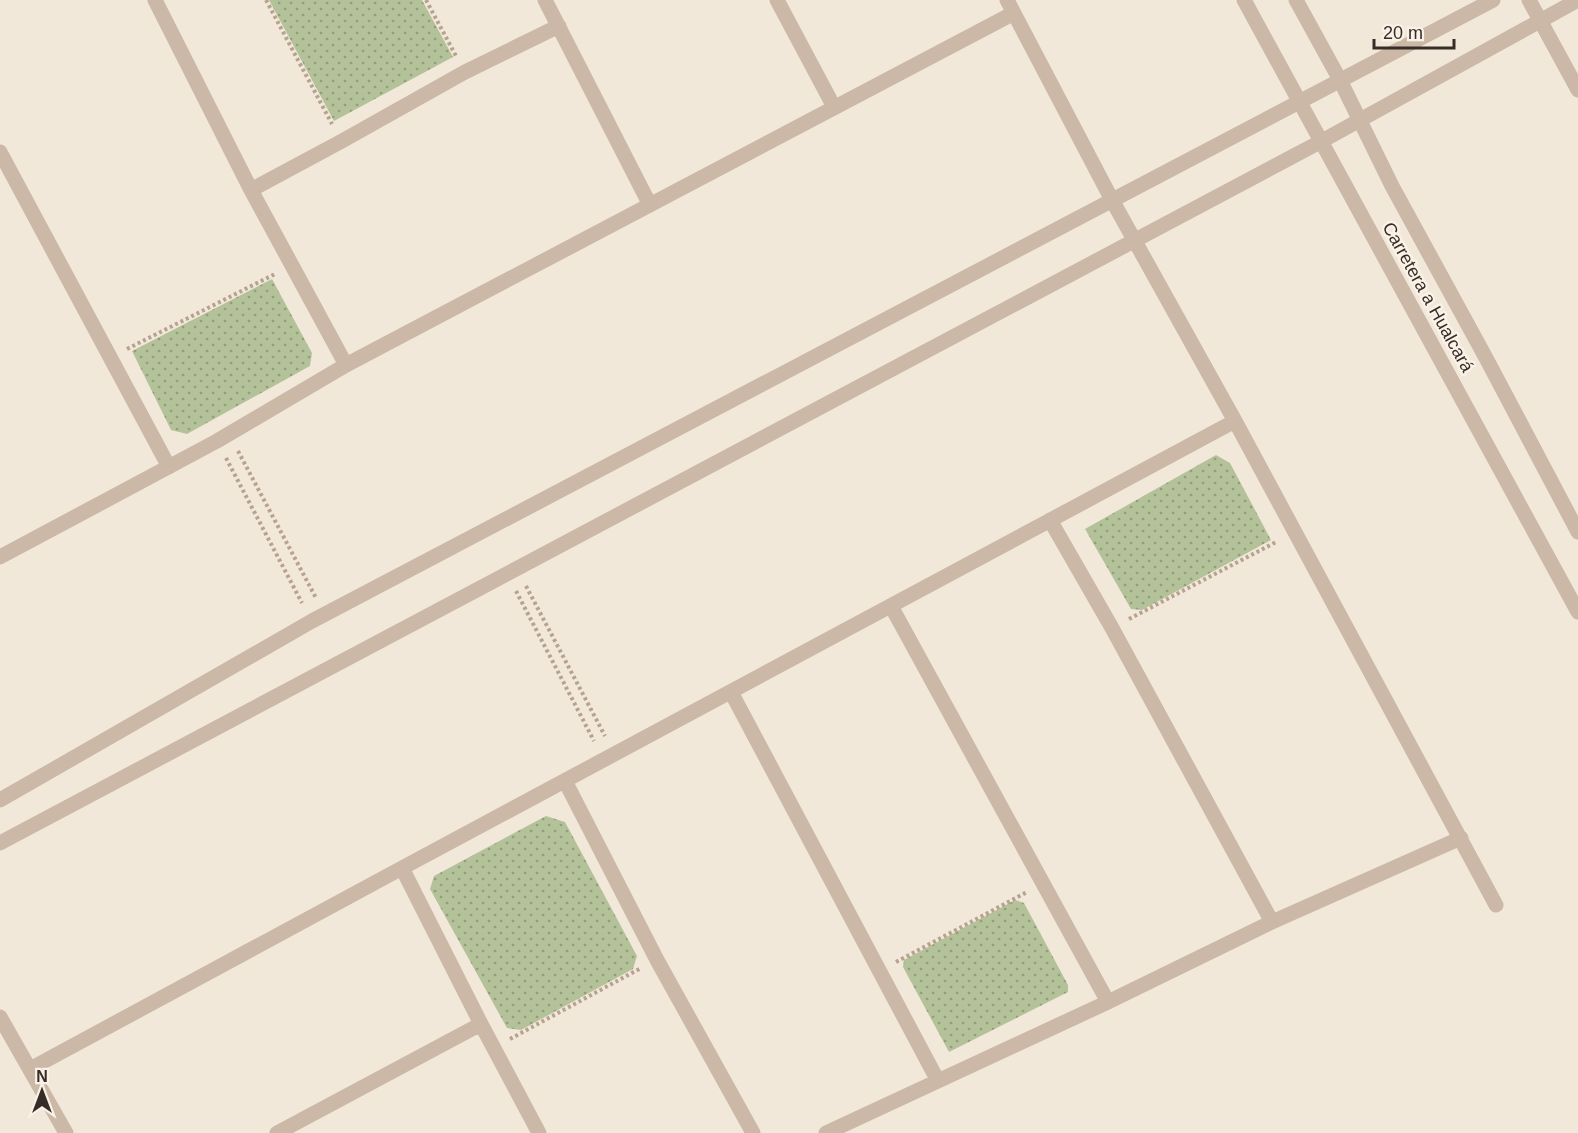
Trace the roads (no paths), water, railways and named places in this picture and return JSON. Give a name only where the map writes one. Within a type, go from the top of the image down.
[{"type":"street","points":[[545,0],[650,205]]},
{"type":"street","points":[[777,0],[834,107]]},
{"type":"street","name":"Carretera a Hualcará","points":[[1244,0],[1578,612]]},
{"type":"street","points":[[1296,0],[1340,80],[1392,186],[1578,532]]},
{"type":"street","points":[[0,800],[318,618],[1493,0]]},
{"type":"street","points":[[1529,0],[1578,90]]},
{"type":"street","points":[[0,843],[1320,142],[1578,0]]},
{"type":"street","points":[[161,2],[251,190],[346,365]]},
{"type":"street","points":[[0,557],[223,438],[346,365],[834,107],[1011,6],[1112,200],[1235,421],[1496,905]]},
{"type":"street","points":[[251,190],[465,72],[559,26]]},
{"type":"street","points":[[0,152],[169,467]]},
{"type":"street","points":[[30,1069],[1235,421]]},
{"type":"street","points":[[1050,520],[1112,628],[1272,922]]},
{"type":"street","points":[[891,606],[1108,1002]]},
{"type":"street","points":[[731,692],[938,1081]]},
{"type":"street","points":[[565,781],[657,960],[753,1133]]},
{"type":"street","points":[[826,1133],[1108,1002],[1272,922],[1461,838]]},
{"type":"street","points":[[402,868],[539,1133]]},
{"type":"street","points":[[0,1017],[66,1133]]},
{"type":"street","points":[[277,1133],[481,1024]]}]
